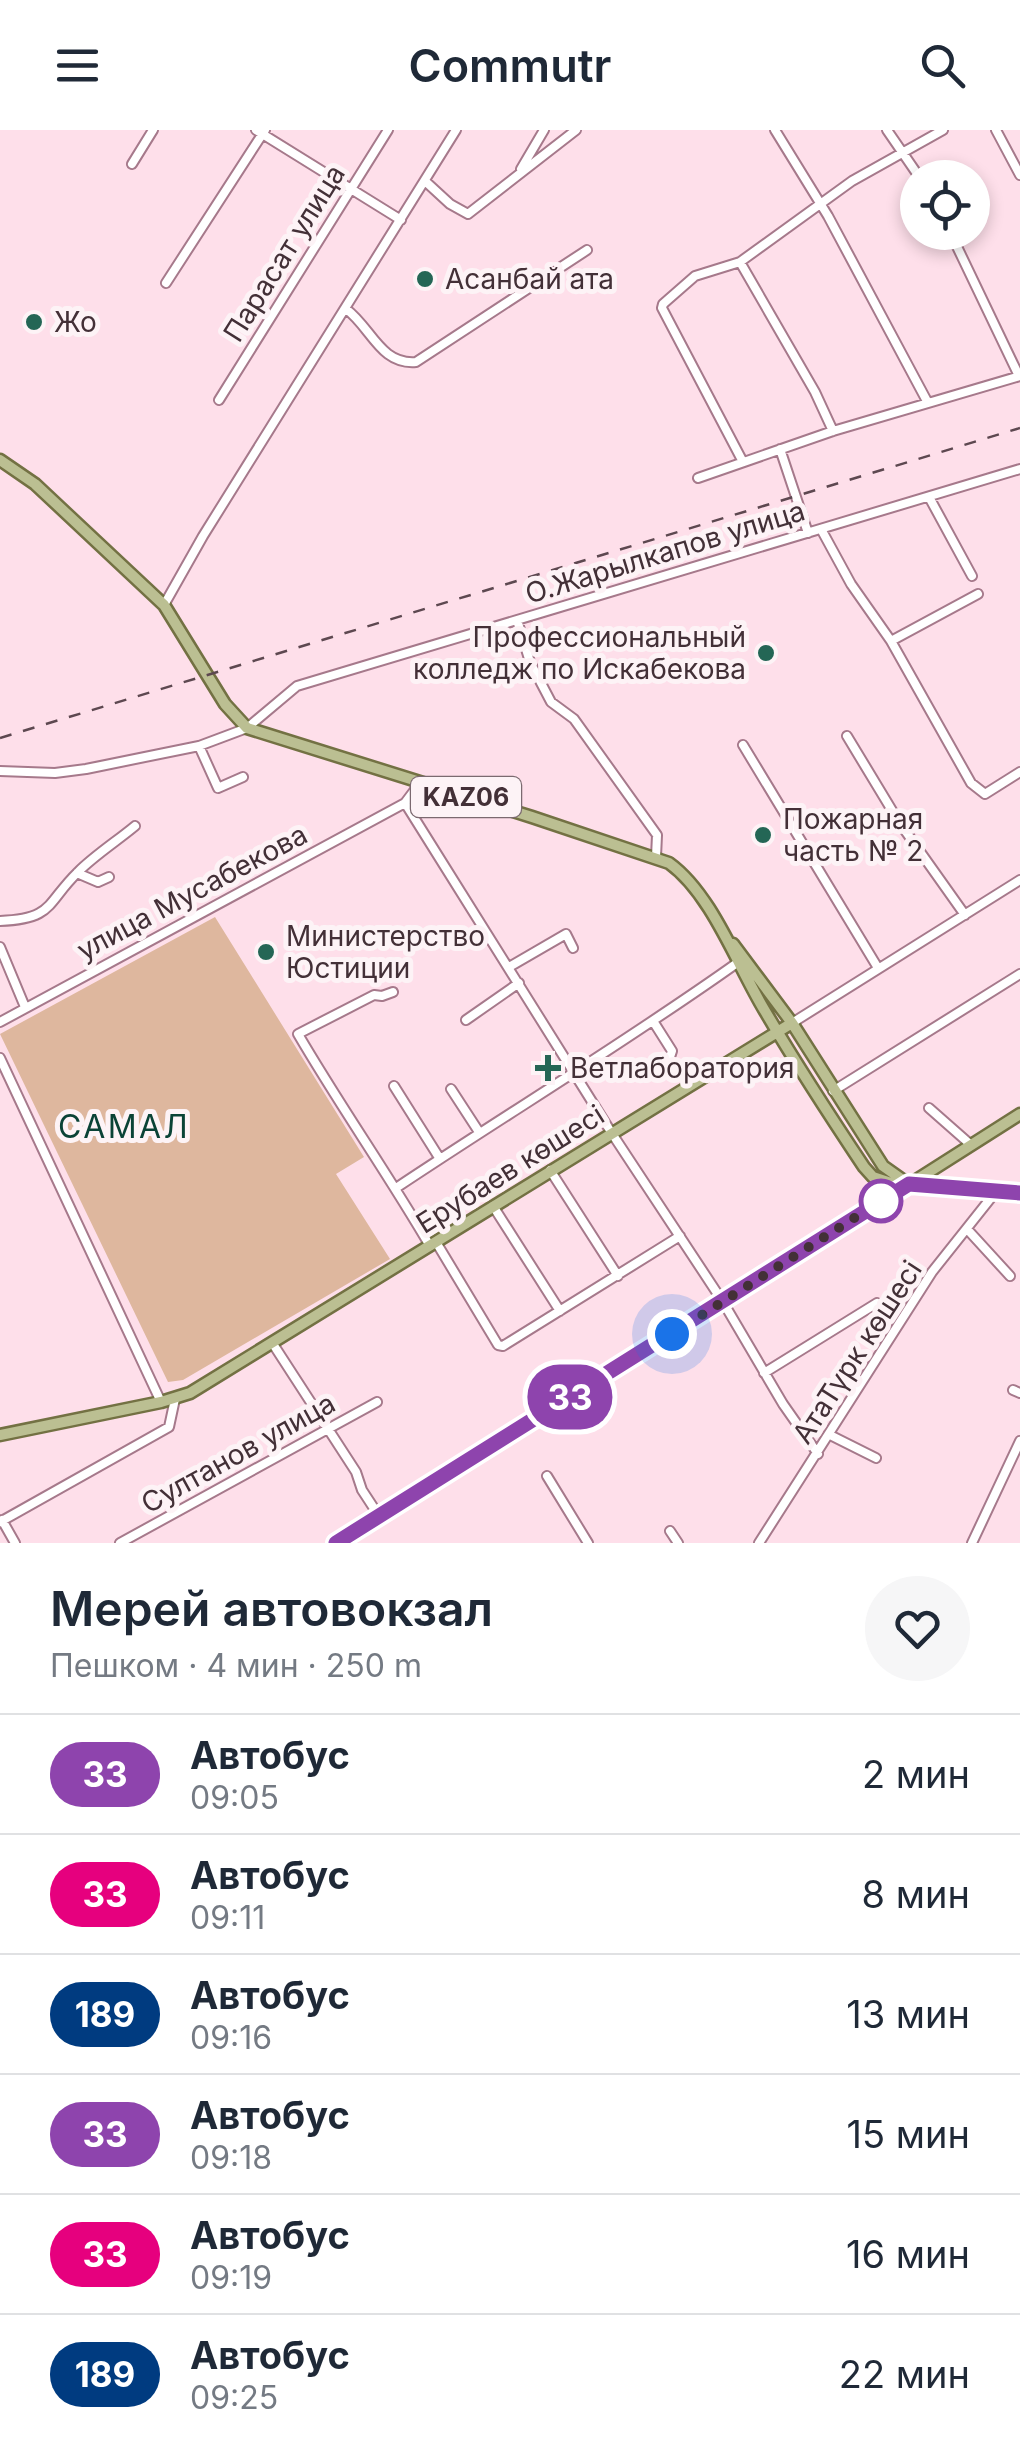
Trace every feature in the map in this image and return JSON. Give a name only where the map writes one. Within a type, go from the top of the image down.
[{"type":"main road","points":[[0,460],[35,484],[164,605],[226,704],[247,728]]},
{"type":"main road","name":"KАZ06","points":[[247,728],[656,857],[685,875],[792,1023],[883,1166],[909,1184]]},
{"type":"main road","name":"KАZ06","points":[[720,928],[736,963],[864,1167],[882,1181],[1020,1193]]},
{"type":"main road","name":"Ерубаев көшесі","points":[[0,1435],[174,1399],[272,1344],[792,1023]]},
{"type":"main road","points":[[909,1184],[1020,1114]]},
{"type":"street","points":[[132,164],[153,130]]},
{"type":"street","name":"Парасат улица","points":[[219,400],[388,130]]},
{"type":"street","points":[[164,605],[456,130]]},
{"type":"street","points":[[517,177],[544,130]]},
{"type":"street","points":[[425,180],[465,215],[474,212],[576,130]]},
{"type":"street","points":[[775,130],[820,204],[928,403]]},
{"type":"street","points":[[887,130],[909,160]]},
{"type":"street","points":[[743,462],[662,306],[695,276],[740,262],[820,204],[942,130]]},
{"type":"street","points":[[996,130],[1020,174]]},
{"type":"street","points":[[166,283],[261,131],[401,220]]},
{"type":"street","points":[[346,309],[390,358],[401,363],[416,362],[587,250]]},
{"type":"street","points":[[698,478],[833,430],[1020,376],[959,250]]},
{"type":"street","points":[[740,262],[833,430]]},
{"type":"street","points":[[780,449],[808,533]]},
{"type":"street","name":"О.Жарылкапов улица","points":[[0,770],[86,769],[199,746],[247,728],[296,686],[1020,469]]},
{"type":"street","points":[[929,497],[972,576]]},
{"type":"street","points":[[822,529],[851,584],[891,641],[971,784],[985,794],[1020,772]]},
{"type":"street","points":[[891,641],[978,594]]},
{"type":"street","points":[[517,620],[530,662],[551,702],[574,719],[657,835],[656,857]]},
{"type":"street","points":[[847,736],[899,822],[965,915]]},
{"type":"street","points":[[743,744],[878,968]]},
{"type":"street","points":[[199,746],[218,788],[243,777]]},
{"type":"street","points":[[420,783],[405,803],[818,1454]]},
{"type":"street","name":"улица Мусабекова","points":[[0,1022],[405,803]]},
{"type":"street","points":[[0,921],[29,918],[52,906],[76,873],[135,826]]},
{"type":"street","points":[[76,873],[98,882],[109,877]]},
{"type":"street","name":"Ерубаев көшесі","points":[[792,1023],[1020,880]]},
{"type":"street","points":[[509,967],[566,934],[572,948]]},
{"type":"street","points":[[0,946],[25,1007]]},
{"type":"street","points":[[396,1188],[736,963]]},
{"type":"street","points":[[833,1092],[1020,974]]},
{"type":"street","points":[[466,1020],[518,983]]},
{"type":"street","points":[[392,992],[374,995],[298,1034],[355,1128],[500,1346],[680,1236]]},
{"type":"street","points":[[653,1021],[672,1052],[663,1062]]},
{"type":"street","points":[[0,1058],[162,1402]]},
{"type":"street","points":[[394,1086],[440,1159]]},
{"type":"street","points":[[451,1089],[478,1132]]},
{"type":"street","points":[[929,1108],[971,1144]]},
{"type":"street","points":[[550,1170],[618,1276]]},
{"type":"street","points":[[336,1543],[909,1184]]},
{"type":"street","name":"АтаТүрк көшесі","points":[[759,1543],[932,1272],[998,1189]]},
{"type":"street","points":[[493,1206],[560,1311]]},
{"type":"street","points":[[967,1229],[1010,1276]]},
{"type":"street","points":[[764,1372],[877,1304]]},
{"type":"street","points":[[272,1344],[329,1428],[379,1516]]},
{"type":"street","points":[[15,1543],[1,1519],[169,1427],[174,1399]]},
{"type":"street","name":"Султанов улица","points":[[120,1543],[377,1402]]},
{"type":"street","points":[[830,1435],[876,1458]]},
{"type":"street","points":[[972,1543],[1020,1441]]},
{"type":"street","points":[[548,1476],[588,1543]]},
{"type":"street","points":[[670,1531],[678,1543]]},
{"type":"shaded area","points":[[215,917],[364,1157],[336,1174],[390,1259],[183,1380],[168,1382],[0,1034]]},
{"type":"railway","points":[[0,738],[1020,428]]},
{"type":"bus line","name":"33","points":[[336,1543],[909,1184],[1020,1193]]},
{"type":"place","name":"Асанбай ата","points":[[425,279]]},
{"type":"place","name":"Жо","points":[[34,322]]},
{"type":"place","name":"Профессиональный колледж по Искабекова","points":[[766,653]]},
{"type":"place","name":"Пожарная часть № 2","points":[[763,835]]},
{"type":"place","name":"Министерство Юстиции","points":[[266,952]]},
{"type":"place","name":"Ветлаборатория","points":[[548,1068]]},
{"type":"district","name":"САМАЛ","points":[[124,1126]]},
{"type":"route","points":[[672,1334],[881,1201]]}]
